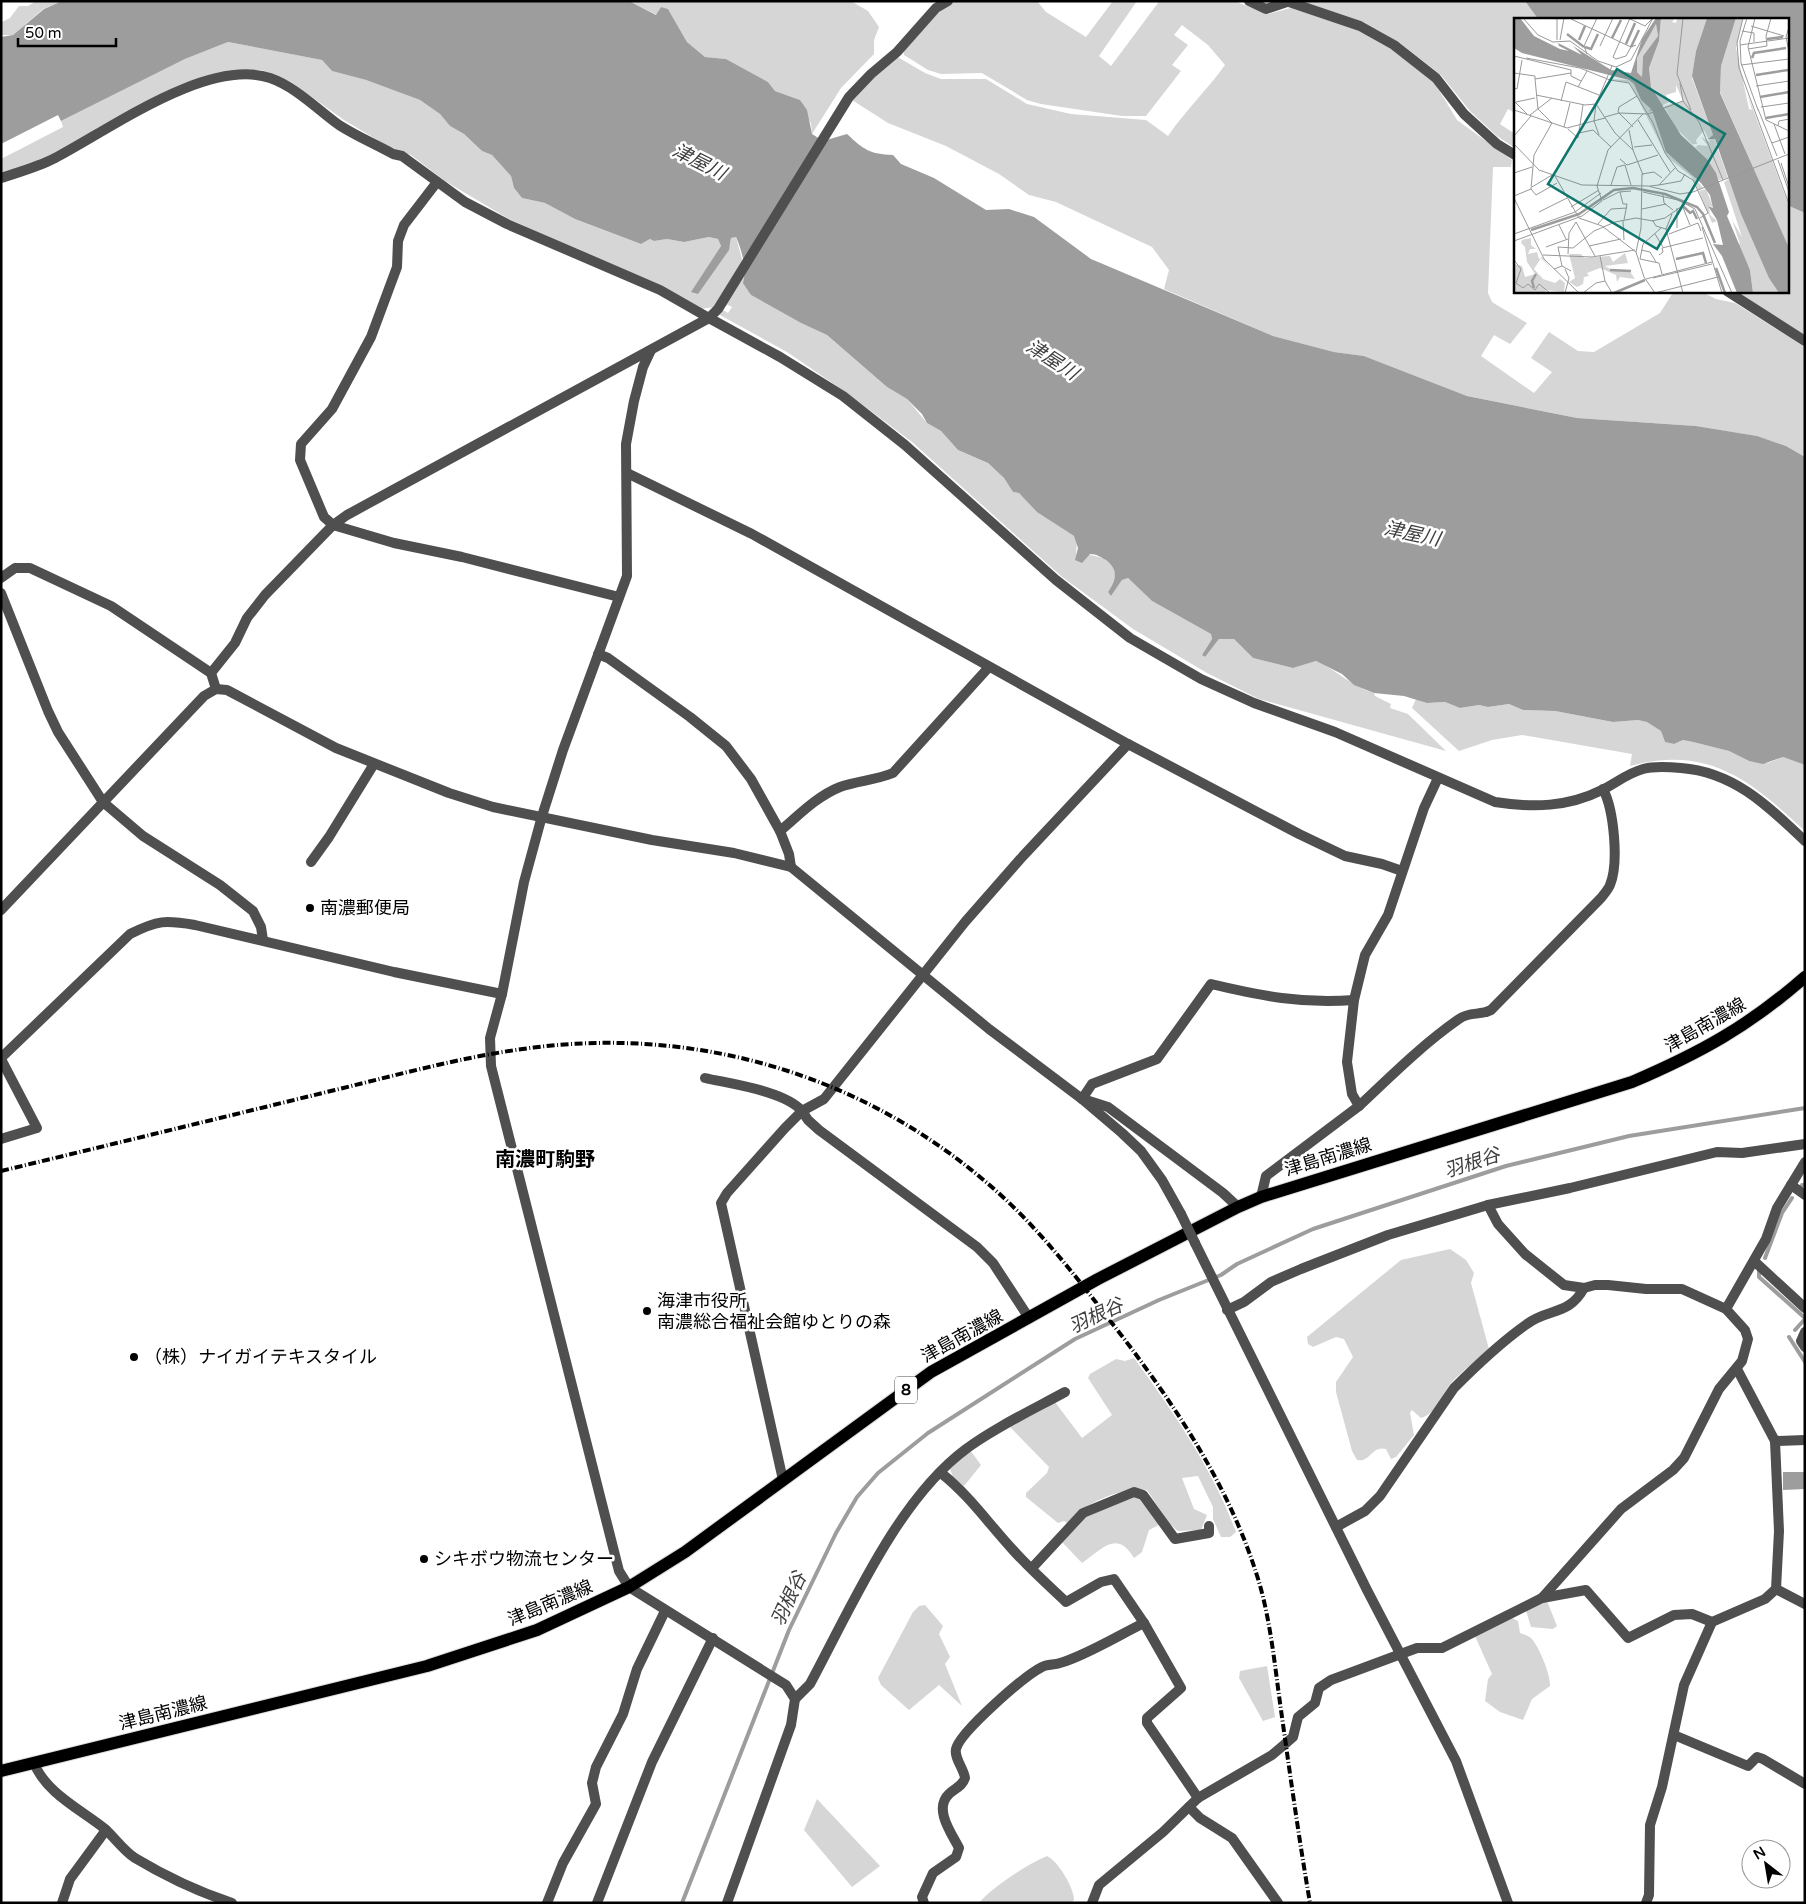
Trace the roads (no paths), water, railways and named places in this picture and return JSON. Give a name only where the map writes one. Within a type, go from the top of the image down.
[{"type":"main road","name":"津島南濃線","points":[[1,1771],[427,1666],[537,1630],[629,1588],[685,1552],[931,1372],[1098,1279],[1260,1197],[1632,1082],[1686,1059],[1724,1038],[1772,1005],[1805,977]]},
{"type":"street","points":[[211,674],[235,643],[247,618],[265,595],[333,526],[347,515],[651,350],[708,318],[718,309],[849,97],[871,74],[897,52],[936,8],[948,1]]},
{"type":"street","points":[[1249,1],[1266,9],[1286,2],[1360,26],[1394,45],[1436,78],[1464,114],[1498,144],[1514,154]]},
{"type":"street","points":[[1,178],[53,159],[142,109],[209,80],[254,73],[272,79],[291,89],[341,126],[393,154],[402,156],[465,202],[507,224],[660,290],[780,357],[843,396],[905,445],[1056,580],[1130,638],[1201,679],[1254,704],[1335,732],[1495,802],[1523,806],[1558,805],[1583,798],[1603,789],[1624,776],[1644,768],[1672,767],[1701,770],[1726,779],[1749,792],[1805,841]]},
{"type":"street","points":[[437,182],[404,225],[398,241],[397,267],[371,337],[332,409],[302,444],[300,460],[324,517],[333,526],[394,543],[462,557],[619,597]]},
{"type":"street","points":[[1729,292],[1805,341]]},
{"type":"street","points":[[651,350],[643,367],[626,444],[627,576],[563,750],[542,816],[524,882],[502,994],[490,1038],[491,1066],[619,1571],[629,1588],[731,1649],[786,1685],[795,1699]]},
{"type":"street","points":[[627,473],[752,534],[1128,744],[1345,856],[1382,864],[1402,872]]},
{"type":"street","points":[[1,578],[15,568],[30,568],[111,606],[211,674],[216,688]]},
{"type":"street","points":[[1,593],[33,678],[55,725],[103,802],[143,836],[220,885],[253,911],[261,927],[263,940]]},
{"type":"street","points":[[598,654],[608,658],[690,716],[726,746],[751,779],[780,831],[789,854],[791,867]]},
{"type":"street","points":[[780,831],[824,795],[841,787],[878,779],[893,773],[989,667]]},
{"type":"street","points":[[1,910],[204,696],[216,688],[227,690],[336,748],[374,764],[493,807],[791,867],[922,974],[1082,1099],[1141,1150],[1162,1180],[1286,1422],[1400,1654],[1456,1761],[1508,1903]]},
{"type":"street","points":[[783,1480],[721,1203],[733,1186],[784,1128],[802,1111],[824,1099],[922,974],[1023,856],[1128,744]]},
{"type":"street","points":[[311,862],[330,837],[374,764]]},
{"type":"street","points":[[1359,1106],[1352,1094],[1347,1062],[1354,1000],[1365,955],[1388,915],[1424,808],[1438,778]]},
{"type":"street","points":[[1260,1197],[1266,1176],[1359,1106],[1460,1017],[1470,1014],[1483,1015],[1491,1010],[1601,898],[1610,886],[1614,869],[1611,808],[1603,789]]},
{"type":"street","points":[[1,1138],[37,1128],[1,1058],[130,934],[153,922],[172,921],[263,940],[394,972],[502,994]]},
{"type":"street","points":[[1082,1099],[1092,1084],[1157,1059],[1211,984],[1260,996],[1318,1003],[1354,1000]]},
{"type":"street","points":[[705,1078],[795,1103],[808,1120],[819,1130],[977,1248],[993,1263],[1029,1318]]},
{"type":"street","points":[[1082,1099],[1108,1107],[1223,1193],[1238,1207]]},
{"type":"street","points":[[1227,1310],[1244,1302],[1271,1282],[1301,1269],[1388,1235],[1488,1205],[1570,1188],[1717,1152],[1742,1153],[1805,1144]]},
{"type":"street","points":[[1726,1309],[1766,1239],[1777,1208],[1805,1162]]},
{"type":"street","points":[[1791,1185],[1805,1195]]},
{"type":"street","points":[[1488,1205],[1498,1224],[1524,1254],[1564,1285],[1584,1288],[1594,1285],[1608,1285],[1646,1289],[1682,1289],[1726,1309],[1745,1330],[1748,1339],[1742,1361],[1719,1389],[1684,1458],[1673,1470],[1620,1509],[1542,1598]]},
{"type":"street","points":[[1754,1261],[1763,1266],[1805,1308]]},
{"type":"street","points":[[1336,1527],[1365,1512],[1380,1496],[1454,1388],[1465,1377],[1528,1323],[1565,1309],[1578,1300],[1584,1288]]},
{"type":"street","points":[[1805,1332],[1801,1341],[1805,1347]]},
{"type":"street","points":[[1646,1903],[1649,1894],[1650,1825],[1662,1787],[1684,1685],[1712,1622],[1765,1599],[1776,1589],[1779,1531],[1775,1441],[1737,1369]]},
{"type":"street","points":[[727,1903],[791,1725],[795,1699],[810,1684],[886,1543],[924,1490],[966,1450],[1065,1392]]},
{"type":"street","points":[[1775,1441],[1805,1440]]},
{"type":"street","points":[[941,1473],[967,1497],[991,1522],[1013,1550],[1066,1602],[1101,1582],[1114,1579],[1144,1623],[1181,1688],[1151,1712],[1147,1718],[1148,1723],[1198,1798]]},
{"type":"street","points":[[1032,1568],[1083,1513],[1134,1492],[1143,1495],[1175,1539],[1209,1533],[1208,1526]]},
{"type":"street","points":[[1776,1589],[1805,1604]]},
{"type":"street","points":[[1092,1903],[1099,1885],[1189,1808],[1198,1798],[1272,1755],[1293,1737],[1298,1717],[1315,1703],[1319,1688],[1331,1680],[1417,1648],[1442,1648],[1542,1598],[1586,1590],[1628,1638],[1674,1616],[1692,1614],[1712,1622]]},
{"type":"street","points":[[547,1903],[563,1863],[596,1804],[592,1783],[596,1767],[622,1714],[637,1669],[665,1611]]},
{"type":"street","points":[[924,1903],[922,1897],[933,1873],[956,1857],[959,1848],[943,1818],[943,1804],[947,1796],[963,1784],[965,1778],[956,1754],[956,1749],[962,1740],[982,1716],[1029,1674],[1044,1666],[1060,1663],[1144,1623]]},
{"type":"street","points":[[597,1903],[652,1762],[713,1638]]},
{"type":"street","points":[[1674,1735],[1748,1766],[1757,1757],[1763,1759],[1805,1784]]},
{"type":"street","points":[[34,1763],[39,1777],[49,1787],[106,1830],[134,1857],[206,1894],[232,1903]]},
{"type":"street","points":[[1189,1808],[1200,1818],[1232,1838],[1278,1903]]},
{"type":"street","points":[[62,1903],[70,1879],[106,1830]]},
{"type":"water","name":"津屋川","points":[[62,1],[629,1],[656,15],[661,7],[668,9],[687,42],[705,57],[726,59],[768,82],[775,91],[800,100],[807,110],[812,134],[823,141],[847,134],[868,150],[878,154],[893,155],[901,164],[934,178],[986,210],[1009,209],[1034,217],[1091,259],[1273,336],[1334,352],[1364,356],[1467,396],[1577,418],[1696,426],[1757,436],[1786,446],[1805,457],[1805,765],[1783,757],[1763,764],[1749,761],[1729,751],[1693,742],[1683,740],[1674,744],[1665,742],[1661,731],[1647,722],[1638,720],[1613,722],[1555,711],[1523,710],[1509,704],[1460,708],[1445,702],[1427,703],[1404,696],[1374,693],[1354,685],[1342,674],[1316,661],[1293,668],[1253,658],[1234,639],[1219,639],[1205,657],[1202,655],[1212,639],[1211,634],[1152,601],[1128,578],[1122,580],[1111,596],[1108,592],[1115,575],[1113,568],[1106,560],[1097,555],[1090,554],[1082,563],[1075,560],[1078,548],[1074,536],[1037,512],[1019,493],[1013,492],[1004,478],[988,463],[958,450],[941,431],[927,423],[922,414],[907,399],[887,387],[827,335],[751,295],[743,283],[743,260],[736,237],[731,238],[729,250],[698,294],[691,292],[721,246],[718,239],[709,237],[684,242],[667,239],[654,241],[650,239],[641,244],[575,219],[545,203],[522,198],[514,188],[511,176],[492,155],[482,151],[464,134],[450,126],[440,114],[420,100],[366,80],[332,71],[322,60],[228,42],[185,59],[61,121],[58,115],[1,144],[1,37],[13,35],[44,9]]},
{"type":"water","points":[[1525,1],[1805,1],[1805,213],[1788,205],[1788,18],[1537,18]]},
{"type":"water","points":[[1783,1472],[1805,1472],[1805,1489],[1783,1490]]},
{"type":"waterway","name":"羽根谷","points":[[682,1903],[789,1630],[836,1533],[857,1497],[878,1473],[928,1433],[1075,1339],[1159,1300],[1221,1275],[1237,1264],[1313,1229],[1506,1166],[1629,1136],[1805,1108]]},
{"type":"waterway","points":[[1765,1258],[1782,1213],[1792,1198]]},
{"type":"waterway","points":[[1759,1271],[1759,1277],[1805,1318]]},
{"type":"waterway","points":[[1795,1330],[1805,1319]]},
{"type":"waterway","points":[[1789,1337],[1805,1362]]},
{"type":"railway","points":[[1,1171],[452,1062],[511,1051],[571,1044],[631,1043],[690,1049],[748,1060],[804,1076],[858,1099],[910,1127],[959,1160],[1005,1199],[1053,1249],[1097,1303],[1166,1396],[1220,1485],[1248,1549],[1267,1613],[1310,1903]]},
{"type":"place","name":"南濃郵便局","points":[[310,908]]},
{"type":"place","name":"海津市役所 南濃総合福祉会館ゆとりの森","points":[[647,1311]]},
{"type":"place","name":"（株）ナイガイテキスタイル","points":[[134,1357]]},
{"type":"place","name":"シキボウ物流センター","points":[[424,1559]]},
{"type":"district","name":"南濃町駒野","points":[[545,1160]]}]
